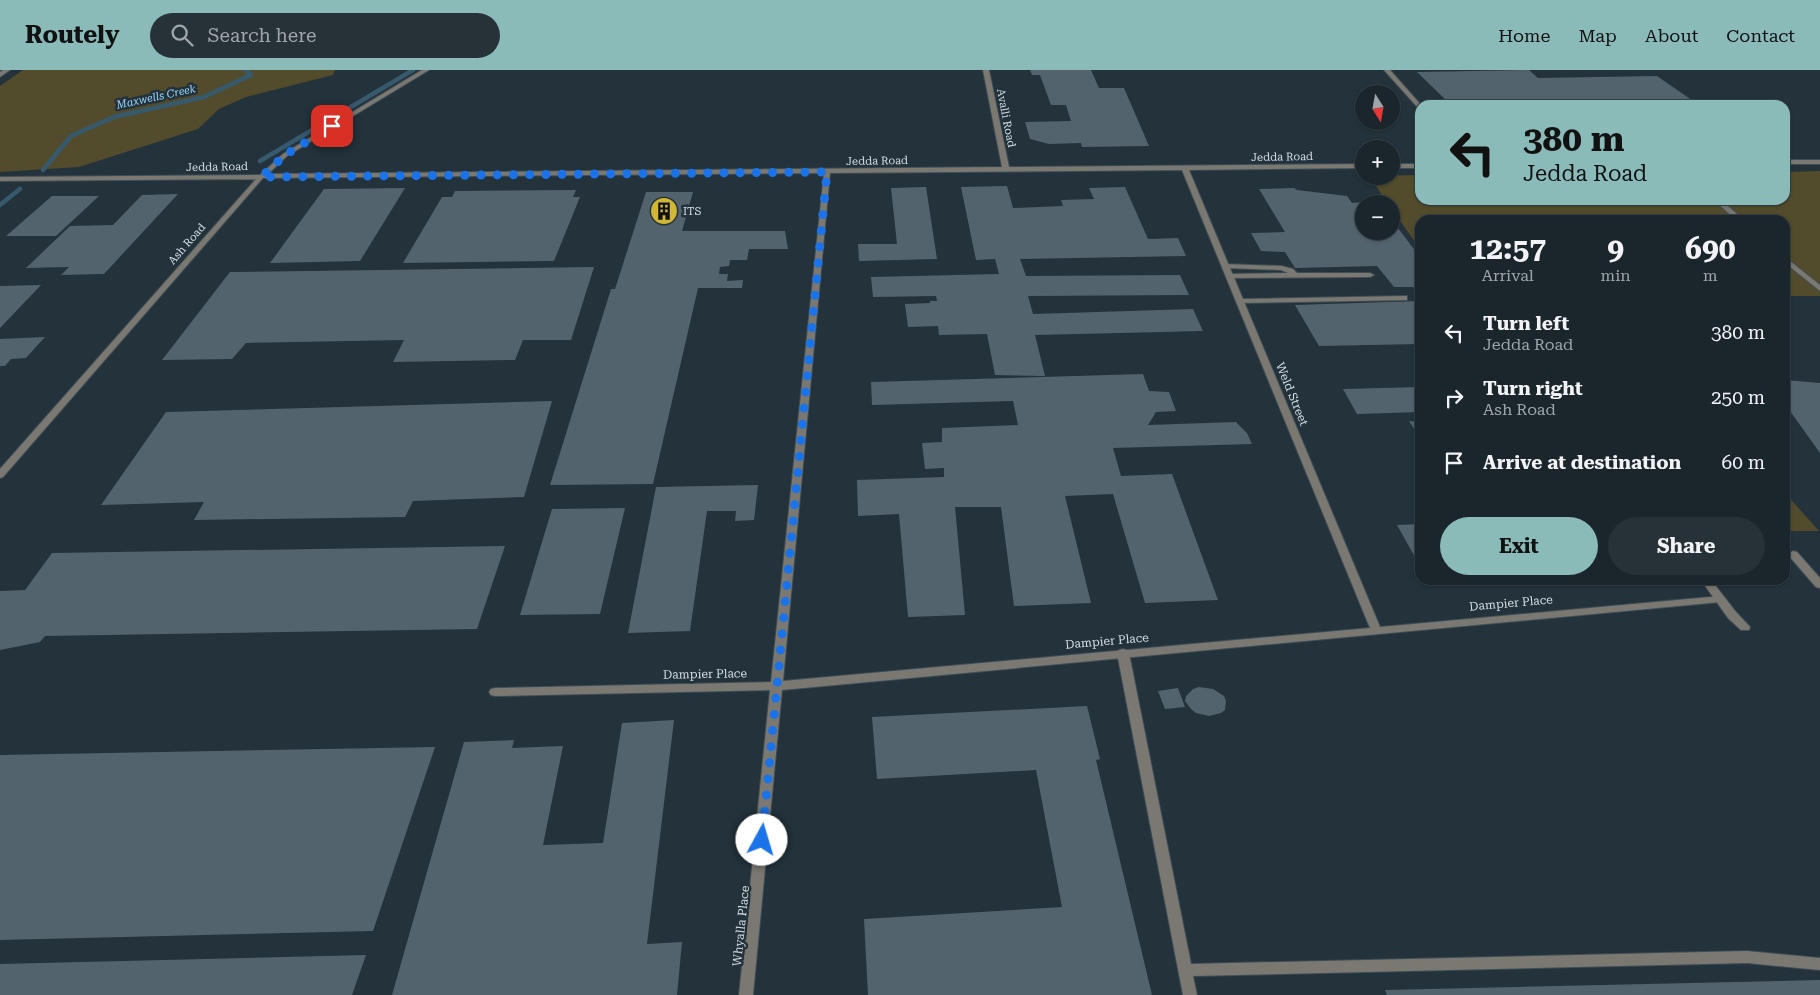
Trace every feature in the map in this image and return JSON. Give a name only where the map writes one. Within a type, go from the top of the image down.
[{"type":"street","points":[[0,75],[7,70]]},
{"type":"street","name":"Ash Road","points":[[0,475],[261,177],[285,155],[426,70]]},
{"type":"street","name":"Avalli Road","points":[[986,70],[1006,170]]},
{"type":"street","points":[[1387,70],[1415,102]]},
{"type":"street","points":[[1790,162],[1820,162]]},
{"type":"street","name":"Jedda Road","points":[[0,179],[1355,166]]},
{"type":"street","points":[[1400,166],[1415,166]]},
{"type":"street","name":"Weld Street","points":[[1185,168],[1376,630]]},
{"type":"street","name":"Whyalla Place","points":[[746,995],[827,172]]},
{"type":"street","points":[[1723,205],[1734,215]]},
{"type":"street","points":[[1790,263],[1820,289]]},
{"type":"street","points":[[1226,266],[1282,268],[1290,271],[1295,276]]},
{"type":"street","points":[[1230,276],[1370,275]]},
{"type":"street","points":[[1240,301],[1404,298]]},
{"type":"street","points":[[1793,554],[1820,585]]},
{"type":"street","points":[[1710,585],[1732,615],[1745,627]]},
{"type":"street","name":"Dampier Place","points":[[496,692],[777,686],[1721,599]]},
{"type":"street","points":[[1123,653],[1190,995]]},
{"type":"street","points":[[1185,970],[1747,958],[1820,964]]},
{"type":"shaded area","points":[[23,70],[335,70],[333,75],[246,97],[219,109],[198,129],[79,167],[0,172],[0,86]]},
{"type":"shaded area","points":[[1820,171],[1820,296],[1790,296],[1790,215],[1415,215],[1415,242],[1400,221],[1400,195],[1382,195],[1375,185],[1400,185],[1400,175],[1415,175],[1415,205],[1790,205],[1790,172]]},
{"type":"shaded area","points":[[1790,499],[1819,531],[1790,531]]},
{"type":"building","points":[[1030,70],[1091,70],[1099,88],[1124,88],[1149,146],[1082,147],[1081,143],[1049,144],[1030,139],[1025,122],[1071,121],[1066,105],[1051,105],[1040,75],[1032,75]]},
{"type":"building","points":[[1529,70],[1538,78],[1657,76],[1692,100],[1446,100],[1417,72]]},
{"type":"building","points":[[1007,186],[1013,208],[1063,206],[1061,200],[1094,199],[1089,188],[1125,187],[1148,239],[1178,238],[1186,256],[1020,259],[1026,276],[1180,275],[1189,295],[1028,296],[1033,314],[1193,309],[1203,331],[1035,335],[1045,376],[995,375],[987,334],[939,335],[938,326],[908,327],[905,304],[930,303],[930,301],[937,301],[936,296],[873,297],[871,277],[999,274],[995,259],[976,260],[961,187]]},
{"type":"building","points":[[926,187],[937,259],[859,261],[858,244],[897,244],[891,188]]},
{"type":"building","points":[[405,188],[360,261],[270,263],[324,189]]},
{"type":"building","points":[[1294,188],[1297,190],[1347,196],[1352,203],[1355,203],[1355,240],[1400,240],[1400,231],[1415,250],[1415,289],[1413,287],[1394,287],[1377,266],[1295,268],[1285,252],[1261,251],[1251,233],[1285,232],[1259,189]]},
{"type":"building","points":[[576,190],[573,197],[580,197],[554,261],[403,263],[442,197],[452,197],[455,191]]},
{"type":"building","points":[[646,192],[693,192],[682,231],[785,231],[788,249],[749,249],[747,260],[730,260],[729,266],[720,267],[719,274],[728,274],[727,281],[743,280],[742,288],[698,288],[653,484],[550,485],[611,289],[615,289]]},
{"type":"building","points":[[178,194],[104,274],[61,275],[69,267],[26,268],[70,226],[113,225],[142,195]]},
{"type":"building","points":[[52,196],[99,196],[56,236],[6,236]]},
{"type":"building","points":[[594,267],[571,340],[523,340],[515,360],[393,362],[404,340],[246,343],[232,359],[162,360],[230,272]]},
{"type":"building","points":[[41,285],[0,328],[0,286]]},
{"type":"building","points":[[1415,301],[1415,344],[1319,346],[1295,305]]},
{"type":"building","points":[[45,337],[26,358],[11,359],[5,366],[0,366],[0,339]]},
{"type":"building","points":[[1143,374],[1149,391],[1169,392],[1176,411],[1156,412],[1148,425],[1236,422],[1247,433],[1252,444],[1113,448],[1121,476],[1172,474],[1218,600],[1145,603],[1113,494],[1065,496],[1091,603],[1014,606],[1001,507],[955,507],[965,615],[908,617],[899,514],[858,516],[857,480],[944,477],[944,468],[925,469],[922,443],[942,442],[942,428],[1018,425],[1013,401],[872,405],[871,382]]},
{"type":"building","points":[[1790,380],[1820,383],[1820,453],[1790,411]]},
{"type":"building","points":[[1415,387],[1415,412],[1357,414],[1343,389]]},
{"type":"building","points":[[552,401],[524,497],[413,501],[405,517],[194,520],[204,502],[101,505],[166,412]]},
{"type":"building","points":[[1409,421],[1415,422],[1415,430]]},
{"type":"building","points":[[758,485],[754,520],[735,521],[736,511],[707,511],[690,631],[628,633],[656,487]]},
{"type":"building","points":[[625,508],[600,614],[520,615],[552,509]]},
{"type":"building","points":[[1415,524],[1415,557],[1397,525]]},
{"type":"building","points":[[505,546],[477,629],[45,636],[40,642],[0,650],[0,591],[25,590],[52,553]]},
{"type":"building","points":[[1199,687],[1213,689],[1224,696],[1226,701],[1225,710],[1209,716],[1196,713],[1191,709],[1185,701],[1186,696],[1193,689]]},
{"type":"building","points":[[1178,688],[1185,707],[1165,709],[1158,691]]},
{"type":"building","points":[[1087,706],[1100,759],[1096,760],[1152,995],[868,995],[864,919],[1062,907],[1036,770],[877,779],[872,717]]},
{"type":"building","points":[[674,720],[647,944],[682,942],[677,995],[392,995],[464,742],[514,740],[512,748],[563,746],[543,845],[603,843],[622,723]]},
{"type":"building","points":[[435,747],[373,931],[0,940],[0,755]]},
{"type":"building","points":[[366,955],[352,995],[0,995],[0,964]]},
{"type":"building","points":[[1820,980],[1820,995],[1387,995],[1385,990]]},
{"type":"waterway","name":"Maxwells Creek","points":[[43,170],[71,136],[114,117],[204,97],[251,75],[245,70]]},
{"type":"waterway","points":[[260,161],[413,70]]},
{"type":"waterway","name":"Maxwells Creek","points":[[0,205],[20,189]]},
{"type":"place","name":"ITS","points":[[664,211]]},
{"type":"route","points":[[332,126],[285,155],[261,177],[827,172],[762,840]]}]
